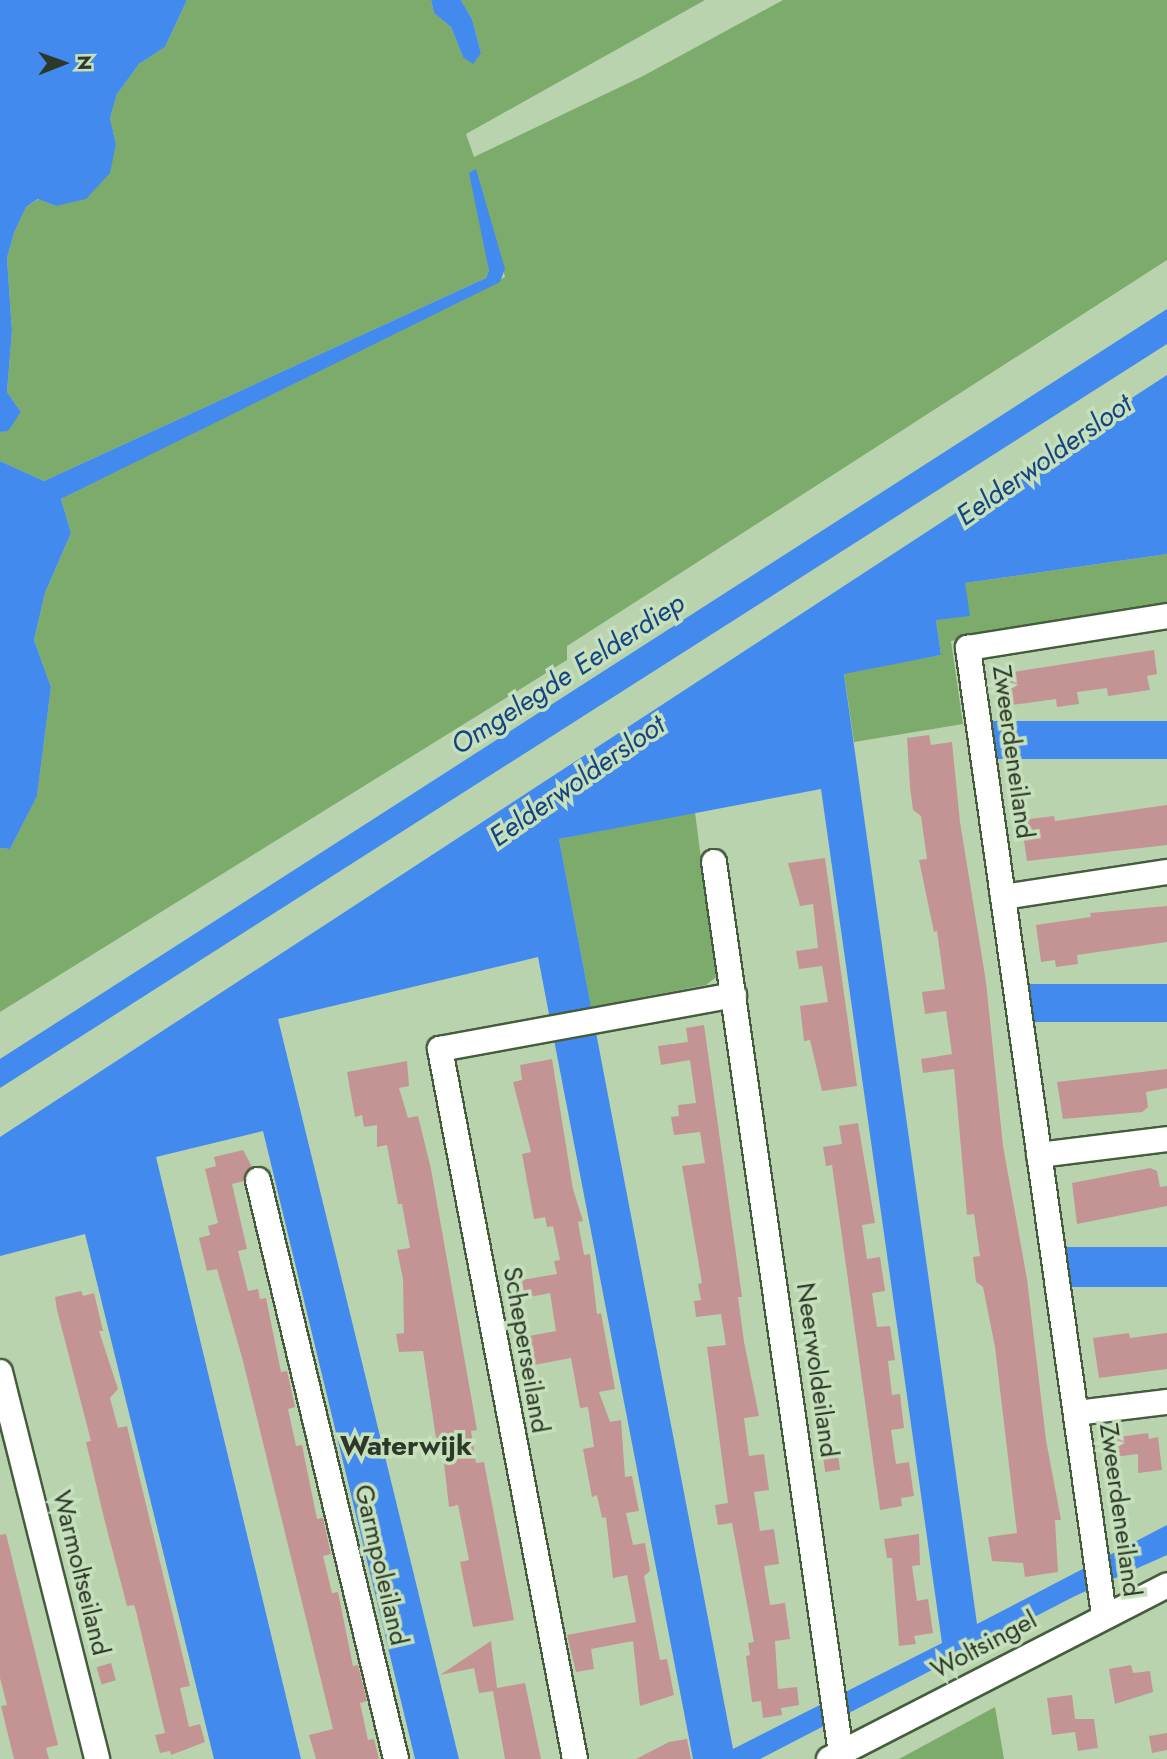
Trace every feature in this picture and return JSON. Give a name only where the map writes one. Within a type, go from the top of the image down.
[{"type":"street","name":"Zweerdeneiland","points":[[1104,1615],[968,648],[1167,617]]},
{"type":"street","name":"Neerwoldeiland","points":[[714,862],[832,1689],[837,1728],[835,1756]]},
{"type":"street","points":[[1003,897],[1167,872]]},
{"type":"street","name":"Scheperseiland","points":[[575,1759],[440,1049],[734,995]]},
{"type":"street","points":[[1039,1155],[1167,1139]]},
{"type":"street","name":"Garmpoleiland","points":[[258,1180],[396,1759]]},
{"type":"street","name":"Warmoltseiland","points":[[0,1372],[4,1401],[97,1759]]},
{"type":"street","name":"Zweerdeneiland","points":[[1077,1413],[1167,1402]]},
{"type":"street","name":"Woltsingel","points":[[835,1756],[1104,1615],[1167,1585]]},
{"type":"green space","points":[[187,0],[431,0],[434,13],[451,27],[463,57],[481,53],[472,19],[461,0],[705,0],[466,134],[474,157],[643,76],[783,0],[1167,0],[1167,260],[567,646],[567,660],[0,1012],[0,848],[10,849],[37,795],[51,687],[34,640],[45,593],[71,533],[61,499],[505,277],[476,170],[489,272],[486,278],[44,481],[0,461],[0,432],[8,430],[21,412],[7,392],[12,331],[7,258],[14,233],[26,207],[39,199],[56,206],[116,144],[110,118],[117,94],[139,64],[165,47]]},
{"type":"green space","points":[[1167,554],[1167,608],[951,641],[963,724],[854,742],[844,673],[941,655],[936,620],[965,583]]},
{"type":"green space","points":[[695,812],[716,977],[706,985],[591,1007],[559,839]]},
{"type":"green space","points":[[995,1707],[1004,1759],[899,1759]]},
{"type":"water","points":[[0,0],[187,0],[165,47],[139,64],[117,94],[110,118],[116,144],[110,173],[86,199],[56,206],[38,199],[26,207],[14,233],[7,258],[12,331],[7,392],[21,412],[8,431],[0,432]]},
{"type":"water","points":[[431,0],[461,0],[472,19],[481,53],[473,64],[463,57],[451,27],[434,13]]},
{"type":"water","points":[[476,169],[505,269],[500,282],[61,499],[71,533],[45,593],[34,640],[51,687],[37,796],[10,849],[0,848],[0,461],[44,481],[486,278],[489,271],[469,173]]},
{"type":"water","points":[[1167,309],[1167,344],[0,1088],[0,1059]]},
{"type":"water","name":"Eelderwoldersloot","points":[[1167,375],[1167,554],[965,583],[970,616],[936,620],[941,655],[844,674],[977,1624],[1167,1525],[1167,1555],[1075,1596],[760,1759],[693,1759],[538,957],[278,1019],[459,1759],[415,1759],[263,1131],[156,1157],[301,1759],[214,1759],[85,1234],[0,1256],[0,1137]],"holes":[[[821,789],[942,1643],[733,1749],[559,839]]]},
{"type":"water","points":[[992,721],[1167,721],[1167,759],[992,759]]},
{"type":"water","points":[[1028,984],[1167,984],[1167,1022],[1028,1022]]},
{"type":"water","points":[[1066,1247],[1167,1247],[1167,1287],[1066,1287]]},
{"type":"building","points":[[1154,650],[1157,674],[1147,676],[1150,690],[1108,696],[1107,688],[1077,692],[1079,704],[1057,707],[1056,699],[1004,706],[1000,674]]},
{"type":"building","points":[[929,735],[931,745],[952,742],[960,822],[986,982],[1003,1146],[1027,1279],[1046,1440],[1061,1520],[1055,1520],[1058,1572],[1025,1577],[1023,1563],[992,1561],[988,1537],[1017,1533],[995,1347],[983,1287],[976,1282],[973,1257],[980,1256],[974,1214],[967,1215],[954,1069],[923,1073],[921,1059],[952,1054],[946,1011],[925,1014],[922,992],[945,989],[937,931],[934,932],[919,860],[927,859],[921,816],[913,810],[910,787],[907,738]]},
{"type":"building","points":[[1167,805],[1167,845],[1027,861],[1021,820],[1054,816],[1055,821]]},
{"type":"building","points":[[825,858],[857,1086],[822,1091],[810,1040],[804,1041],[800,1006],[828,1002],[822,966],[799,969],[796,951],[818,948],[813,904],[800,906],[788,863]]},
{"type":"building","points":[[1167,906],[1167,942],[1077,955],[1078,964],[1056,967],[1055,960],[1041,962],[1036,925],[1091,917],[1090,913]]},
{"type":"building","points":[[704,1025],[742,1297],[738,1297],[744,1342],[759,1416],[744,1418],[749,1456],[764,1454],[769,1490],[754,1492],[760,1531],[774,1529],[779,1564],[764,1566],[770,1605],[785,1603],[790,1639],[775,1641],[778,1689],[797,1687],[799,1705],[781,1708],[782,1715],[763,1718],[761,1701],[752,1702],[746,1656],[750,1655],[748,1643],[754,1642],[732,1523],[718,1525],[715,1505],[728,1503],[707,1347],[726,1345],[721,1314],[696,1317],[694,1301],[701,1300],[698,1284],[702,1283],[682,1166],[705,1163],[700,1132],[674,1135],[671,1117],[679,1116],[678,1105],[696,1103],[690,1060],[661,1065],[658,1046],[688,1042],[686,1028]]},
{"type":"building","points":[[552,1059],[573,1189],[583,1221],[578,1222],[584,1255],[590,1254],[597,1314],[601,1313],[615,1389],[599,1392],[610,1422],[621,1420],[625,1477],[632,1476],[639,1511],[626,1513],[633,1545],[645,1543],[650,1571],[644,1576],[660,1660],[667,1659],[674,1695],[640,1706],[633,1641],[591,1649],[594,1669],[576,1672],[567,1635],[636,1622],[627,1575],[613,1578],[606,1517],[602,1518],[597,1495],[592,1497],[583,1449],[594,1447],[588,1407],[580,1408],[571,1358],[534,1365],[529,1336],[556,1331],[550,1293],[525,1298],[522,1280],[557,1274],[554,1261],[560,1260],[553,1226],[547,1227],[545,1217],[534,1219],[522,1154],[531,1152],[513,1082],[522,1080],[520,1065]]},
{"type":"building","points":[[407,1061],[409,1086],[399,1088],[408,1118],[418,1116],[431,1169],[477,1430],[471,1431],[476,1463],[484,1462],[514,1620],[473,1627],[460,1562],[469,1560],[458,1505],[449,1507],[441,1437],[436,1438],[423,1351],[399,1352],[396,1334],[404,1333],[403,1279],[397,1250],[410,1248],[402,1204],[398,1204],[387,1145],[377,1147],[377,1125],[364,1127],[362,1115],[355,1117],[347,1072]]},
{"type":"building","points":[[1167,1069],[1167,1088],[1146,1092],[1148,1107],[1142,1112],[1063,1119],[1057,1082]]},
{"type":"building","points":[[858,1123],[875,1223],[862,1225],[867,1259],[880,1257],[885,1291],[872,1293],[877,1327],[890,1326],[895,1360],[888,1361],[892,1395],[900,1394],[904,1428],[891,1430],[896,1464],[909,1462],[914,1496],[901,1498],[902,1506],[880,1510],[832,1165],[826,1166],[823,1147],[842,1144],[839,1126]]},
{"type":"building","points":[[243,1150],[252,1167],[244,1181],[232,1184],[247,1249],[238,1251],[248,1291],[258,1289],[260,1299],[266,1298],[281,1372],[287,1371],[295,1407],[288,1409],[296,1446],[302,1445],[317,1519],[323,1518],[331,1554],[323,1556],[332,1593],[338,1592],[353,1666],[358,1665],[367,1701],[360,1703],[368,1740],[374,1739],[379,1759],[316,1759],[309,1735],[333,1729],[243,1361],[217,1269],[207,1271],[199,1238],[210,1235],[208,1226],[218,1223],[205,1169],[216,1166],[214,1157]]},
{"type":"building","points":[[1150,1168],[1157,1171],[1160,1187],[1167,1186],[1167,1206],[1077,1224],[1072,1183]]},
{"type":"building","points":[[81,1291],[83,1296],[94,1293],[103,1331],[99,1331],[118,1389],[110,1398],[118,1428],[127,1426],[190,1686],[180,1688],[189,1727],[200,1724],[205,1742],[171,1755],[170,1751],[160,1753],[155,1735],[165,1733],[136,1611],[134,1605],[127,1606],[104,1518],[86,1442],[91,1441],[57,1310],[55,1297]]},
{"type":"building","points":[[1129,1333],[1130,1338],[1167,1333],[1167,1369],[1099,1378],[1093,1338]]},
{"type":"building","points":[[1148,1433],[1149,1439],[1158,1437],[1162,1470],[1138,1473],[1138,1454],[1114,1457],[1112,1438]]},
{"type":"building","points":[[838,1455],[840,1470],[825,1472],[823,1457]]},
{"type":"building","points":[[6,1534],[58,1745],[46,1748],[49,1759],[14,1759],[1,1706],[7,1705],[0,1678],[0,1535]]},
{"type":"building","points":[[919,1534],[920,1565],[912,1566],[917,1601],[928,1599],[933,1633],[914,1636],[916,1644],[899,1646],[892,1558],[887,1558],[884,1539]]},
{"type":"building","points":[[491,1641],[497,1688],[525,1683],[541,1759],[505,1759],[493,1691],[479,1693],[474,1668],[440,1675]]},
{"type":"building","points":[[111,1663],[116,1680],[102,1684],[97,1667]]},
{"type":"building","points":[[1131,1665],[1133,1673],[1150,1671],[1153,1692],[1115,1704],[1109,1669]]},
{"type":"building","points":[[1072,1695],[1075,1719],[1094,1719],[1098,1748],[1078,1751],[1075,1732],[1052,1735],[1047,1698]]},
{"type":"building","points":[[1167,1733],[1167,1750],[1152,1753],[1149,1736]]},
{"type":"building","points":[[687,1739],[691,1759],[636,1759],[669,1742]]},
{"type":"district","name":"Waterwijk","points":[[406,1446]]},
{"type":"water label","name":"Omgelegde Eelderdiep","points":[[568,674]]}]
